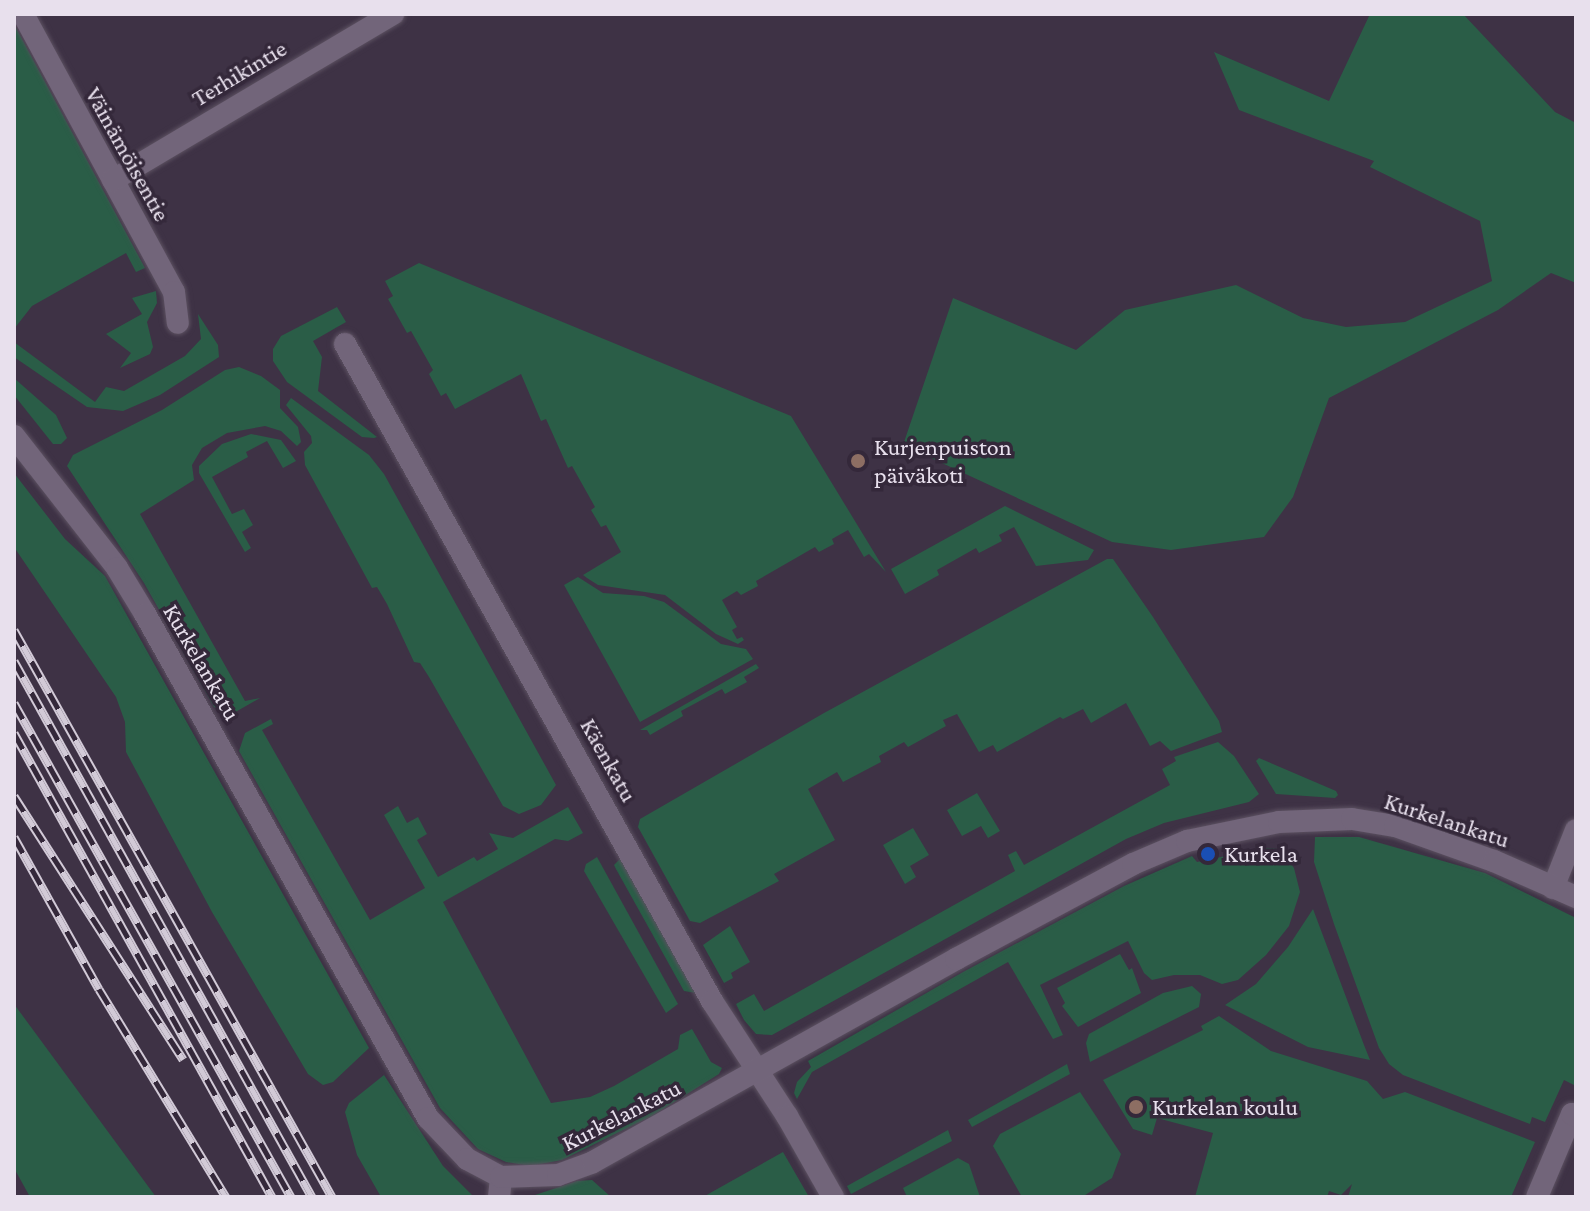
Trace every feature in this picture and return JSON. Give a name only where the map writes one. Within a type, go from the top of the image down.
[{"type":"street","name":"Väinämöisentie","points":[[23,14],[174,292],[178,323]]},
{"type":"street","name":"Terhikintie","points":[[113,180],[393,14]]},
{"type":"street","name":"Käenkatu","points":[[345,344],[712,1001],[833,1197]]},
{"type":"street","name":"Kurkelankatu","points":[[14,436],[117,568],[145,614],[428,1118],[467,1159],[500,1187],[558,1175],[593,1162],[1133,864],[1187,841],[1279,822],[1352,819],[1395,826],[1494,861],[1576,897]]},
{"type":"street","points":[[1553,888],[1576,830]]},
{"type":"street","points":[[1537,1197],[1574,1115]]},
{"type":"green space","points":[[1370,14],[1463,14],[1555,112],[1576,123],[1576,283],[1551,273],[1498,310],[1329,398],[1293,497],[1264,537],[1171,550],[1112,542],[903,445],[953,298],[1076,350],[1125,310],[1236,285],[1303,318],[1346,327],[1405,322],[1492,281],[1480,221],[1370,167],[1374,161],[1239,110],[1214,52],[1329,101]]},
{"type":"green space","points":[[14,24],[145,268],[136,272],[126,253],[32,306],[14,329]]},
{"type":"green space","points":[[419,263],[791,416],[886,572],[869,554],[864,557],[848,530],[832,539],[834,544],[819,552],[815,547],[756,581],[758,586],[741,595],[737,591],[722,600],[737,627],[732,630],[737,639],[742,637],[744,640],[738,644],[716,634],[665,595],[598,585],[587,578],[583,575],[621,552],[606,525],[601,527],[591,510],[595,507],[572,466],[568,468],[546,419],[541,421],[521,374],[455,409],[446,393],[441,396],[429,374],[433,370],[388,299],[393,296],[385,281]]},
{"type":"green space","points":[[156,291],[157,303],[147,322],[153,347],[150,354],[120,368],[131,353],[106,334],[142,314],[132,298]]},
{"type":"green space","points":[[337,307],[346,322],[313,341],[322,357],[318,391],[377,437],[374,438],[362,437],[287,382],[273,361],[273,349],[281,336]]},
{"type":"green space","points":[[198,314],[218,345],[219,357],[160,395],[123,411],[87,407],[14,357],[14,342],[95,402],[106,387],[124,391],[185,356],[201,339]]},
{"type":"green space","points":[[239,367],[261,376],[280,390],[280,408],[298,427],[301,442],[297,446],[281,431],[265,426],[227,433],[202,448],[192,465],[194,480],[140,514],[245,701],[260,698],[232,714],[214,707],[144,583],[67,466],[73,455],[162,410],[225,370]]},
{"type":"green space","points":[[14,378],[56,415],[67,438],[61,444],[53,444],[14,395]]},
{"type":"green space","points":[[291,398],[369,455],[384,474],[556,785],[541,805],[519,814],[503,806],[429,677],[420,663],[414,662],[387,604],[377,587],[372,588],[305,465],[304,452],[312,443],[311,436],[286,405]]},
{"type":"green space","points":[[251,434],[281,440],[296,461],[283,468],[267,441],[246,452],[248,457],[212,477],[232,514],[244,509],[253,525],[242,532],[251,548],[245,552],[199,473],[199,466],[222,444]]},
{"type":"green space","points":[[14,473],[65,539],[105,576],[369,1048],[333,1082],[323,1085],[308,1074],[212,912],[126,752],[125,722],[116,697],[14,547]]},
{"type":"green space","points":[[1005,506],[1094,550],[1088,560],[1036,566],[1014,527],[999,535],[1002,541],[979,553],[976,548],[937,570],[939,575],[905,594],[891,569]]},
{"type":"green space","points":[[1107,559],[1113,559],[1153,617],[1219,721],[1222,732],[1171,751],[1160,741],[1150,746],[1126,703],[1091,723],[1083,709],[1063,719],[1060,717],[997,752],[993,745],[979,752],[957,714],[943,720],[946,726],[908,747],[904,742],[879,756],[881,762],[843,782],[837,772],[808,789],[835,840],[774,874],[779,881],[700,923],[690,921],[638,827],[640,819],[824,713]]},
{"type":"green space","points":[[578,577],[603,593],[644,596],[664,602],[721,644],[746,649],[753,659],[640,722],[564,585]]},
{"type":"green space","points":[[756,664],[759,668],[744,677],[747,682],[725,694],[722,689],[681,711],[683,716],[650,735],[647,730],[640,730]]},
{"type":"green space","points":[[271,719],[273,724],[262,730],[370,920],[425,888],[384,815],[398,806],[407,823],[418,817],[427,834],[417,840],[438,877],[474,857],[477,861],[498,849],[489,833],[513,838],[568,807],[583,833],[568,841],[555,839],[443,902],[551,1103],[590,1097],[614,1086],[678,1049],[680,1035],[692,1029],[711,1062],[722,1068],[719,1074],[652,1116],[562,1160],[530,1166],[506,1162],[478,1149],[440,1108],[239,751],[245,733]]},
{"type":"green space","points":[[1218,742],[1234,756],[1259,794],[1249,802],[1164,823],[1126,839],[772,1035],[756,1034],[744,1020],[736,1004],[754,994],[764,1011],[1015,871],[1008,855],[1016,851],[1024,865],[1170,785],[1162,769],[1176,761],[1174,757]]},
{"type":"green space","points":[[1259,758],[1336,791],[1338,795],[1335,798],[1276,794],[1256,761]]},
{"type":"green space","points":[[977,793],[1000,831],[988,838],[981,826],[962,836],[947,810]]},
{"type":"green space","points":[[913,828],[929,855],[910,866],[916,877],[905,884],[883,845]]},
{"type":"green space","points":[[1315,837],[1359,837],[1485,873],[1576,918],[1576,1086],[1564,1080],[1545,1122],[1532,1117],[1530,1124],[1403,1075],[1389,1064],[1379,1048],[1334,924],[1314,862]]},
{"type":"green space","points":[[1264,848],[1280,849],[1294,868],[1300,892],[1289,926],[1266,955],[1238,980],[1222,984],[1200,975],[1174,975],[1152,980],[1144,973],[1128,941],[1040,985],[1063,1035],[1053,1039],[1008,962],[812,1072],[797,1099],[794,1093],[797,1082],[811,1067],[808,1061],[963,972],[1124,886],[1192,856],[1197,862]]},
{"type":"green space","points":[[597,857],[678,1004],[666,1013],[584,871],[586,864]]},
{"type":"green space","points":[[621,858],[696,993],[684,991],[616,869],[614,865]]},
{"type":"green space","points":[[1313,909],[1370,1060],[1308,1047],[1225,1005],[1256,984],[1288,947]]},
{"type":"green space","points":[[730,926],[750,962],[731,973],[733,978],[724,983],[703,945]]},
{"type":"green space","points":[[1120,954],[1129,970],[1132,968],[1141,993],[1078,1027],[1062,1006],[1065,1003],[1057,988]]},
{"type":"green space","points":[[1192,986],[1201,994],[1199,1007],[1090,1062],[1086,1043],[1089,1034],[1163,993]]},
{"type":"green space","points":[[14,1004],[156,1197],[30,1197],[14,1168]]},
{"type":"green space","points":[[1219,1016],[1271,1051],[1367,1081],[1383,1099],[1405,1092],[1535,1142],[1511,1197],[1348,1197],[1352,1184],[1341,1195],[1329,1191],[1327,1197],[1195,1197],[1213,1133],[1157,1118],[1152,1135],[1133,1129],[1103,1080],[1203,1030],[1201,1026]]},
{"type":"green space","points":[[1067,1064],[1070,1074],[972,1127],[968,1120]]},
{"type":"green space","points":[[384,1075],[443,1166],[474,1197],[381,1197],[357,1155],[345,1112],[349,1103]]},
{"type":"green space","points":[[1080,1092],[1121,1154],[1112,1178],[1082,1197],[1022,1197],[993,1146],[1000,1134]]},
{"type":"green space","points":[[948,1130],[952,1141],[851,1194],[847,1186]]},
{"type":"green space","points":[[783,1152],[809,1197],[703,1197]]},
{"type":"green space","points":[[958,1158],[969,1164],[980,1197],[907,1197],[903,1188]]},
{"type":"green space","points":[[592,1180],[611,1197],[529,1197],[577,1181]]},
{"type":"railway","points":[[14,630],[332,1197]]},
{"type":"railway","points":[[14,661],[312,1197]]},
{"type":"railway","points":[[14,703],[291,1197]]},
{"type":"railway","points":[[14,733],[272,1197]]},
{"type":"railway","points":[[14,796],[183,1059]]},
{"type":"railway","points":[[14,837],[99,989],[226,1197]]},
{"type":"place","name":"Kurjenpuiston päiväkoti","points":[[858,461]]},
{"type":"place","name":"Kurkela","points":[[1208,854]]},
{"type":"place","name":"Kurkelan koulu","points":[[1136,1107]]}]
